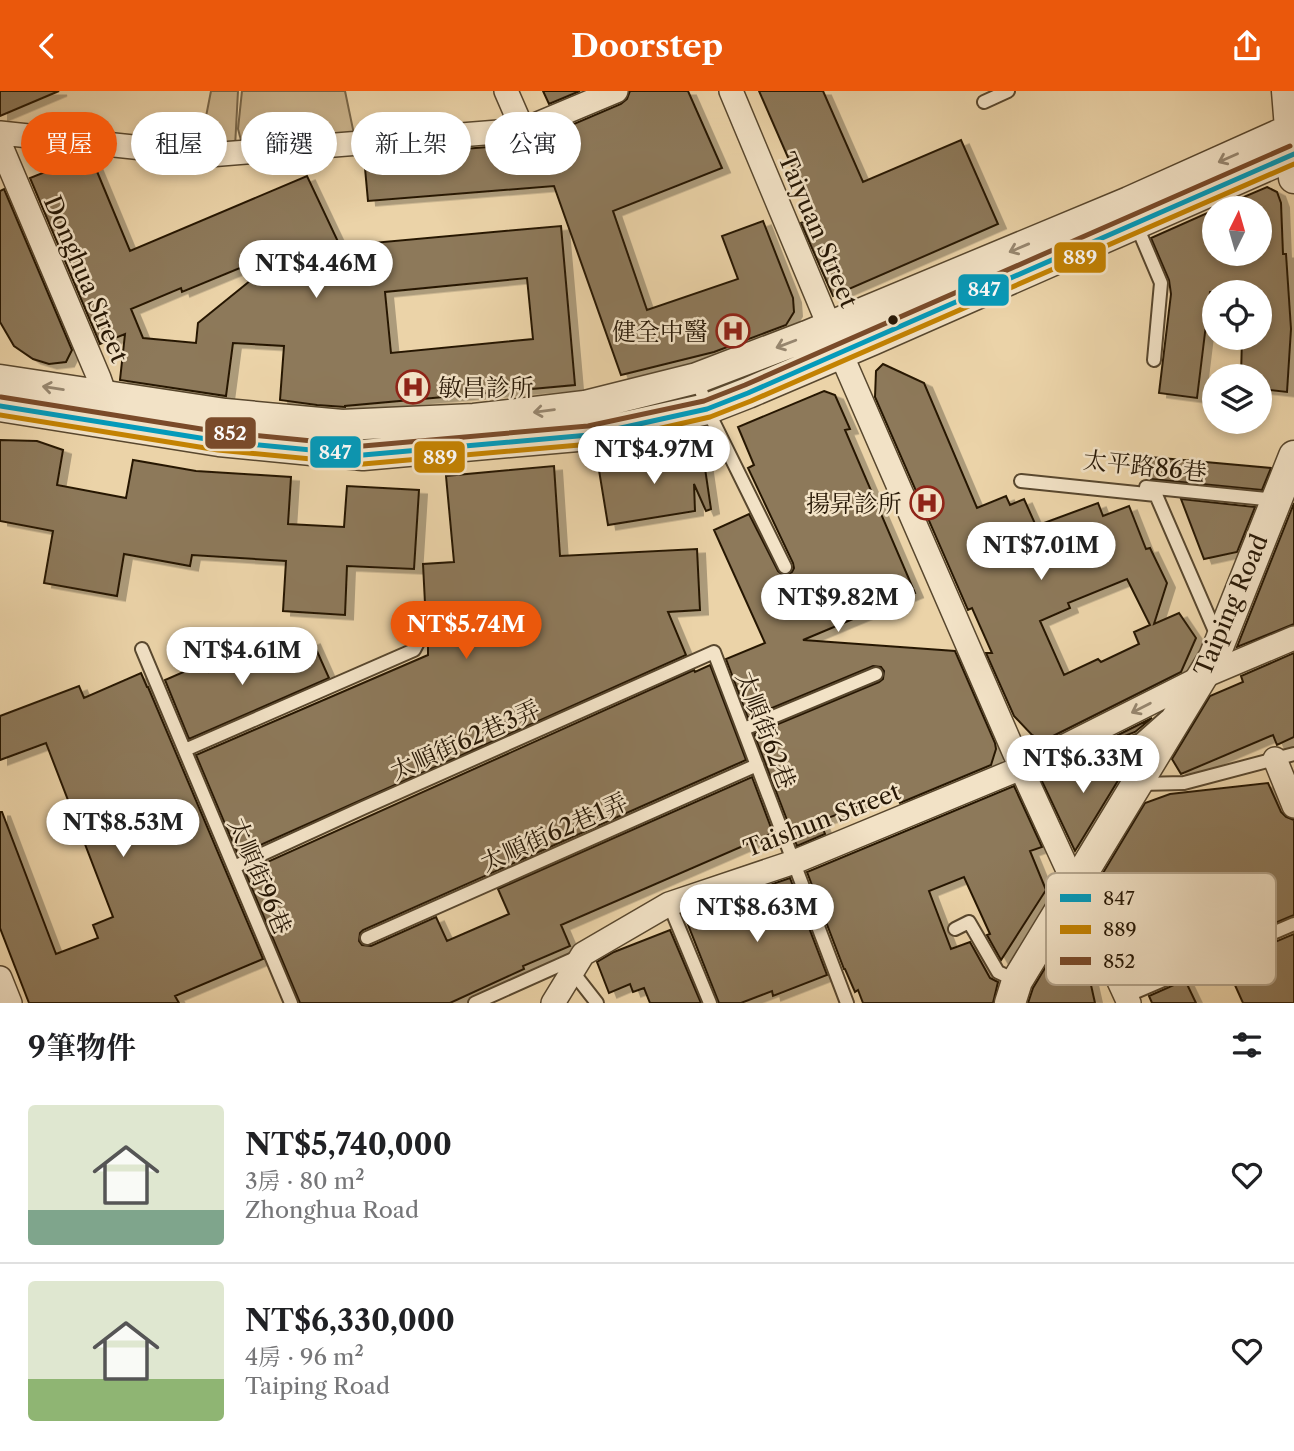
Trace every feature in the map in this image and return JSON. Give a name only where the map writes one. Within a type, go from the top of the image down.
[{"type":"street","points":[[506,91],[515,112]]},
{"type":"street","points":[[566,112],[616,91]]},
{"type":"street","name":"Taiyuan Street","points":[[731,91],[835,340],[1069,873]]},
{"type":"street","points":[[1287,91],[1293,149]]},
{"type":"street","points":[[0,134],[209,155],[485,133]]},
{"type":"street","name":"Donghua Street","points":[[0,144],[110,410]]},
{"type":"street","points":[[0,380],[219,441],[363,455],[589,435],[708,409],[748,393],[835,340],[1129,202],[1293,149]]},
{"type":"street","points":[[0,406],[110,410],[139,400],[225,414],[342,425],[474,419],[585,406],[835,340],[1136,224],[1293,149]]},
{"type":"street","name":"Taiping Road","points":[[1081,873],[1214,657],[1294,456]]},
{"type":"street","points":[[1196,687],[1294,638]]},
{"type":"street","name":"Taishun Street","points":[[553,1003],[578,963],[669,904],[794,862],[1021,768],[1196,687]]},
{"type":"street","points":[[1285,756],[1294,806]]},
{"type":"street","name":"Taiping Road","points":[[1014,992],[1046,934]]},
{"type":"street","points":[[0,978],[10,1003]]},
{"type":"lane","points":[[984,102],[1008,91]]},
{"type":"lane","points":[[1136,224],[1161,282],[1154,360]]},
{"type":"lane","points":[[697,377],[708,409],[785,567]]},
{"type":"lane","name":"太平路86巷","points":[[1219,642],[1156,495],[1016,478],[1276,500]]},
{"type":"lane","points":[[185,750],[414,650],[424,631]]},
{"type":"lane","name":"太順街96巷","points":[[142,649],[291,1003]]},
{"type":"lane","name":"太順街62巷","points":[[714,652],[848,1003]]},
{"type":"lane","name":"太順街62巷3弄","points":[[234,867],[714,652]]},
{"type":"lane","points":[[744,729],[876,674]]},
{"type":"lane","points":[[1137,784],[1184,783],[1285,756]]},
{"type":"lane","name":"太順街62巷1弄","points":[[367,937],[757,765]]},
{"type":"lane","points":[[669,904],[710,1003]]},
{"type":"lane","points":[[955,929],[969,922],[998,972],[1014,992]]},
{"type":"lane","points":[[1276,932],[1294,924]]},
{"type":"lane","points":[[475,1003],[578,963],[597,1003]]},
{"type":"lane","points":[[1128,1000],[1161,985]]},
{"type":"shaded area","points":[[211,91],[238,91],[235,147],[227,146],[227,112],[207,112]]},
{"type":"shaded area","points":[[242,91],[345,91],[351,120],[351,139],[337,140],[337,112],[241,112],[241,140],[238,129]]},
{"type":"building","points":[[0,91],[59,91],[0,116]]},
{"type":"building","points":[[543,91],[580,91],[549,104]]},
{"type":"building","points":[[630,91],[688,91],[722,168],[613,211],[647,310],[738,279],[722,236],[763,221],[793,298],[794,312],[786,325],[714,352],[621,375],[554,186],[368,201],[366,175],[471,175],[471,148],[485,147],[485,175],[581,175],[581,121],[627,99]]},
{"type":"building","points":[[759,91],[823,91],[863,182],[961,140],[998,224],[833,296],[801,223],[814,217]]},
{"type":"building","points":[[38,175],[98,175],[130,251],[307,176],[340,246],[561,226],[575,385],[345,407],[317,405],[280,400],[284,346],[233,343],[226,396],[120,380],[125,334],[100,344],[30,178]],"holes":[[[293,246],[198,323],[196,343],[143,338],[131,309],[181,288],[182,292]],[[527,278],[533,339],[391,353],[385,292]]]},
{"type":"building","points":[[1267,187],[1277,192],[1281,203],[1291,329],[1287,392],[1272,390],[1272,364],[1241,364],[1242,350],[1272,350],[1272,280],[1202,280],[1203,350],[1197,398],[1159,393],[1171,294],[1169,280],[1151,238],[1202,215],[1202,266],[1272,266],[1272,196],[1246,196]]},
{"type":"building","points":[[4,189],[72,350],[66,362],[49,364],[33,359],[14,346],[0,322],[0,191]]},
{"type":"building","points":[[883,364],[924,383],[977,508],[1006,496],[1010,505],[1024,499],[1036,526],[1098,503],[1103,516],[1129,506],[1146,549],[1150,548],[1167,583],[1154,624],[1179,613],[1196,638],[1181,672],[1043,741],[1032,735],[1014,716],[986,653],[992,653],[972,608],[968,610],[875,397],[876,371]],"holes":[[[1127,579],[1150,625],[1134,632],[1139,644],[1101,662],[1098,659],[1064,675],[1040,621],[1070,608],[1068,603]]]},
{"type":"building","points":[[824,391],[835,395],[850,429],[845,430],[915,593],[803,640],[955,651],[996,749],[991,765],[900,803],[895,792],[820,821],[825,834],[797,846],[754,734],[879,682],[883,679],[884,671],[881,667],[873,666],[748,718],[726,659],[765,643],[714,530],[749,514],[778,571],[784,576],[792,572],[793,563],[748,468],[754,465],[738,427]]},
{"type":"building","points":[[0,440],[37,441],[63,450],[57,485],[126,498],[133,460],[196,471],[291,477],[288,524],[344,527],[347,486],[419,490],[414,569],[347,566],[345,615],[283,611],[286,561],[192,555],[190,566],[124,554],[117,596],[44,583],[53,531],[0,521]]},
{"type":"building","points":[[702,448],[711,509],[706,511],[694,484],[695,511],[608,525],[598,464]]},
{"type":"building","points":[[1150,457],[1271,468],[1262,490],[1151,479]]},
{"type":"building","points":[[554,466],[560,556],[697,549],[700,610],[668,612],[686,655],[238,855],[196,755],[428,655],[428,643],[433,630],[426,623],[423,564],[454,562],[446,476]]},
{"type":"building","points":[[1181,499],[1255,507],[1237,552],[1204,559]]},
{"type":"building","points":[[1294,503],[1294,624],[1237,647]]},
{"type":"building","points":[[312,640],[329,678],[189,739],[165,680],[204,663],[209,672],[238,660],[240,666],[271,653],[273,657]]},
{"type":"building","points":[[1294,653],[1294,737],[1277,745],[1273,735],[1181,774],[1172,759],[1210,696],[1243,682],[1241,676]]},
{"type":"building","points":[[710,665],[746,760],[363,930],[359,941],[362,945],[371,946],[436,917],[447,941],[509,914],[498,889],[752,777],[773,833],[561,925],[570,946],[523,966],[524,969],[450,1003],[300,1003],[245,872]]},
{"type":"building","points":[[141,673],[263,959],[175,996],[179,1003],[29,1003],[0,928],[0,812],[56,954],[98,938],[93,925],[113,917],[46,743],[0,760],[0,716],[79,686],[84,698]]},
{"type":"building","points":[[1152,718],[1135,732],[1086,751]]},
{"type":"building","points":[[1136,751],[1075,851],[1039,775],[1093,768]]},
{"type":"building","points":[[1268,783],[1281,812],[1294,820],[1294,915],[1276,923],[1276,873],[1103,873],[1145,803],[1170,794]]},
{"type":"building","points":[[1014,786],[1042,847],[1030,851],[1046,890],[1001,960],[987,935],[990,934],[964,877],[929,891],[951,949],[970,942],[990,978],[998,982],[993,1003],[863,1003],[844,969],[807,872]]},
{"type":"building","points":[[790,878],[827,975],[773,996],[772,991],[741,1003],[719,1003],[685,917]]},
{"type":"building","points":[[670,930],[701,1003],[650,1003],[644,988],[633,992],[630,984],[609,993],[597,962],[614,952]]},
{"type":"building","points":[[1294,934],[1294,1003],[1243,1003],[1235,985],[1276,985],[1276,942]]},
{"type":"building","points":[[1046,966],[1046,985],[1091,985],[1095,1003],[1028,1003],[1033,988]]},
{"type":"building","points":[[1174,985],[1187,985],[1196,1003],[1152,1003],[1149,996]]},
{"type":"transit line","name":"852","points":[[1,397],[220,432],[363,446],[588,426],[704,401],[745,385],[1290,146]]},
{"type":"transit line","name":"847","points":[[0,406],[219,441],[363,455],[589,435],[707,409],[748,393],[1294,154]]},
{"type":"transit line","name":"889","points":[[0,415],[218,450],[363,464],[591,444],[710,417],[751,401],[1294,164]]},
{"type":"place","name":"健全中醫","points":[[733,331]]},
{"type":"place","name":"敏昌診所","points":[[413,387]]},
{"type":"place","name":"揚昇診所","points":[[927,503]]}]
